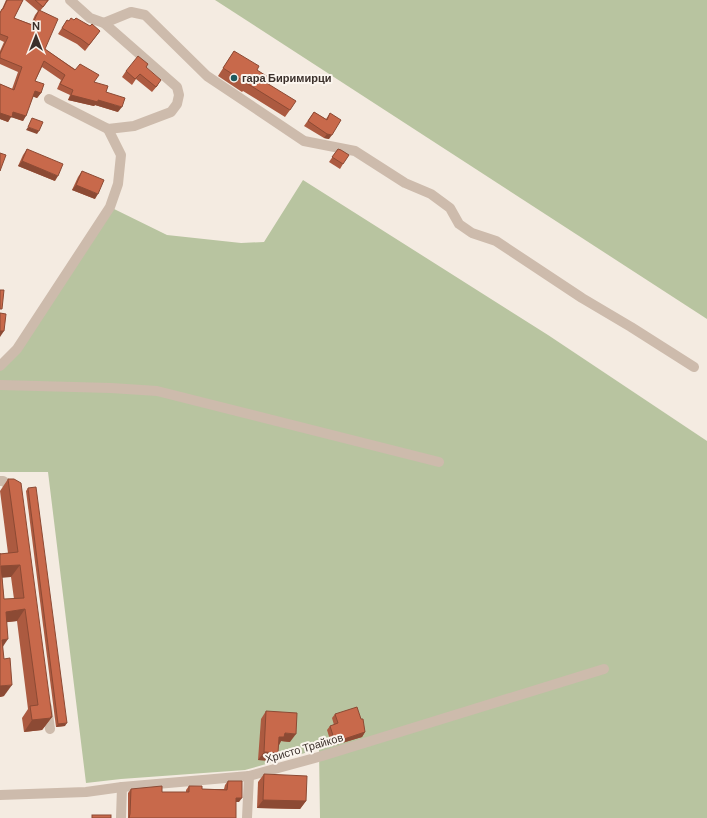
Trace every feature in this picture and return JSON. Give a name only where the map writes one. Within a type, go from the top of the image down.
[{"type":"street","points":[[50,99],[108,128],[134,126],[171,112],[177,104],[179,94],[177,87],[104,23],[90,18],[70,0]]},
{"type":"street","points":[[104,23],[131,12],[145,15],[206,76],[304,141],[355,151],[405,183],[431,194],[450,208],[459,224],[472,233],[496,241],[582,298],[694,367]]},
{"type":"street","points":[[0,366],[17,349],[110,206],[118,184],[121,156],[108,128]]},
{"type":"street","points":[[0,385],[111,388],[157,391],[440,462]]},
{"type":"street","points":[[0,481],[3,480],[19,491],[20,499]]},
{"type":"street","name":"Христо Трайков","points":[[0,795],[86,792],[122,787],[249,776],[322,756],[604,670]]},
{"type":"street","points":[[46,697],[50,728]]},
{"type":"street","points":[[246,818],[249,776]]},
{"type":"street","points":[[121,818],[122,787]]},
{"type":"green space","points":[[215,0],[707,0],[707,319]]},
{"type":"green space","points":[[303,180],[548,335],[707,441],[707,818],[320,818],[319,749],[245,770],[86,783],[48,472],[0,472],[0,366],[110,207],[167,235],[241,243],[264,242]]},
{"type":"building","points":[[7,0],[23,0],[14,18],[32,25],[39,10],[58,19],[45,49],[75,70],[80,64],[99,75],[94,82],[108,86],[106,92],[125,98],[122,107],[98,100],[98,102],[71,95],[73,90],[60,84],[65,75],[44,61],[35,81],[44,84],[41,93],[35,91],[26,116],[13,112],[12,117],[0,113],[0,84],[14,90],[22,67],[0,58],[0,54],[8,37],[0,34],[0,13]]},
{"type":"building","points":[[35,0],[48,0],[43,7]]},
{"type":"building","points":[[71,18],[74,20],[76,18],[90,26],[92,24],[100,31],[89,45],[62,28],[67,20],[69,21]]},
{"type":"building","points":[[234,51],[259,66],[257,70],[268,77],[265,82],[296,101],[290,110],[223,68]]},
{"type":"building","points":[[138,56],[148,64],[146,67],[161,80],[156,87],[140,74],[135,79],[126,71]]},
{"type":"building","points":[[314,112],[327,120],[330,113],[341,120],[332,135],[327,134],[308,121]]},
{"type":"building","points":[[32,118],[43,122],[39,131],[28,127]]},
{"type":"building","points":[[27,149],[63,164],[58,176],[22,161]]},
{"type":"building","points":[[338,149],[349,155],[343,164],[332,157]]},
{"type":"building","points":[[0,153],[6,155],[0,171]]},
{"type":"building","points":[[82,171],[104,180],[98,194],[76,185]]},
{"type":"building","points":[[0,290],[4,290],[2,309],[0,309]]},
{"type":"building","points":[[0,313],[6,314],[4,331],[0,331]]},
{"type":"building","points":[[8,479],[14,479],[21,483],[52,717],[32,720],[30,706],[38,705],[25,609],[6,612],[8,639],[2,640],[4,659],[10,658],[12,685],[0,686],[0,554],[18,552]],"holes":[[[20,565],[24,598],[4,599],[1,566]]]},
{"type":"building","points":[[36,487],[67,723],[58,724],[28,488]]},
{"type":"building","points":[[357,707],[361,719],[363,719],[365,732],[335,742],[330,726],[338,723],[335,714]]},
{"type":"building","points":[[266,711],[297,713],[296,734],[285,733],[284,737],[279,737],[278,753],[264,752]]},
{"type":"building","points":[[264,774],[307,776],[306,801],[263,800]]},
{"type":"building","points":[[228,781],[242,781],[242,798],[236,798],[236,818],[129,818],[131,789],[162,786],[162,792],[189,792],[189,786],[202,786],[202,789],[227,790]]},
{"type":"building","points":[[92,815],[111,815],[111,818],[92,818]]},
{"type":"place","name":"гара Биримирци","points":[[234,78]]}]
